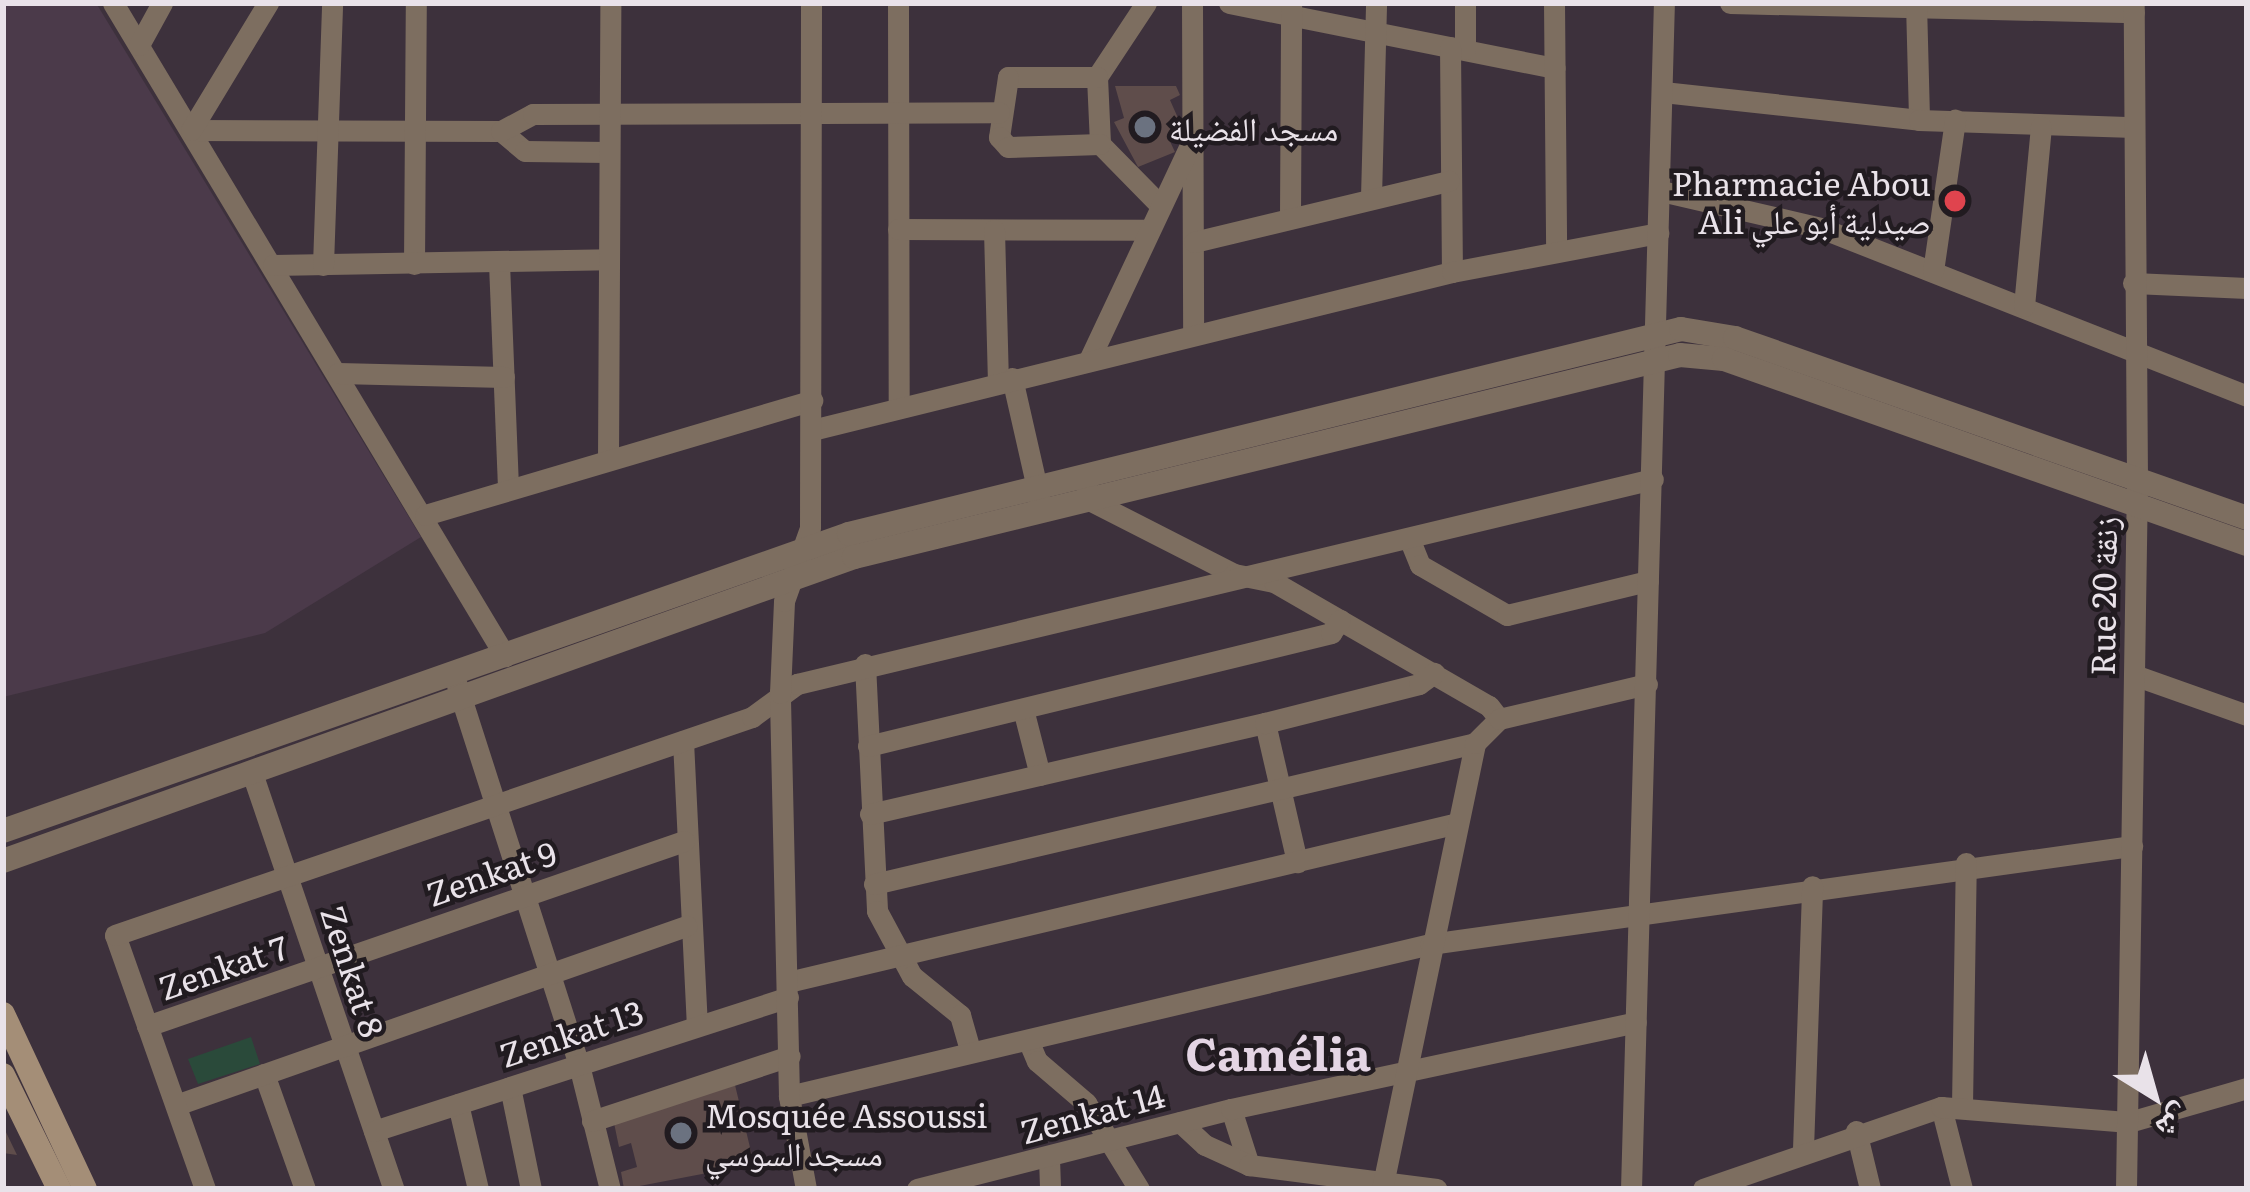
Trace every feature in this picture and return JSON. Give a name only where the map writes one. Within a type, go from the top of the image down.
[{"type":"main road","points":[[3,1014],[85,1189]]},
{"type":"main road","points":[[3,1075],[58,1189]]},
{"type":"street","points":[[113,3],[425,515],[505,656]]},
{"type":"street","points":[[139,45],[163,3]]},
{"type":"street","points":[[191,130],[268,3]]},
{"type":"street","points":[[323,265],[332,3]]},
{"type":"street","points":[[414,264],[416,3]]},
{"type":"street","points":[[608,459],[610,3]]},
{"type":"street","points":[[806,1189],[789,1096],[779,693],[791,579],[804,551],[812,430],[811,3]]},
{"type":"street","points":[[898,3],[898,407]]},
{"type":"street","points":[[1146,3],[1097,77],[1100,144],[1160,205]]},
{"type":"street","points":[[1192,3],[1193,335]]},
{"type":"street","points":[[1228,3],[1291,10],[1376,34],[1555,68]]},
{"type":"street","points":[[1371,197],[1376,3]]},
{"type":"street","points":[[1452,272],[1449,182],[1465,3]]},
{"type":"street","points":[[1554,3],[1556,250]]},
{"type":"street","points":[[1631,1189],[1664,3]]},
{"type":"street","points":[[1730,3],[2134,8]]},
{"type":"street","points":[[1916,7],[1919,120]]},
{"type":"street","name":"Rue 20 زنقة","points":[[2126,1189],[2136,492],[2134,8]]},
{"type":"street","points":[[1290,217],[1291,10]]},
{"type":"street","points":[[1097,77],[1007,77],[999,112],[1006,146],[1100,144]]},
{"type":"street","points":[[1663,92],[1919,120],[2134,128]]},
{"type":"street","points":[[191,130],[501,130],[533,114],[999,112]]},
{"type":"street","points":[[1933,271],[1955,120]]},
{"type":"street","points":[[2024,306],[2041,127]]},
{"type":"street","points":[[501,130],[525,151],[608,152]]},
{"type":"street","points":[[1089,360],[1194,136]]},
{"type":"street","points":[[1194,242],[1449,182]]},
{"type":"street","points":[[1660,191],[1761,209],[2024,306],[2247,396]]},
{"type":"street","points":[[898,229],[1147,230]]},
{"type":"street","points":[[994,230],[1005,380],[1042,511]]},
{"type":"street","points":[[812,430],[1452,272],[1658,233]]},
{"type":"street","points":[[273,265],[609,259]]},
{"type":"street","points":[[500,263],[508,488]]},
{"type":"street","points":[[2134,283],[2247,288]]},
{"type":"street","points":[[3,831],[804,551],[1036,484],[1656,334],[1735,338],[2136,492],[2247,544]]},
{"type":"street","points":[[3,861],[791,579],[1042,511],[1655,360],[1724,359],[2136,492],[2247,518]]},
{"type":"street","points":[[338,373],[504,377]]},
{"type":"street","points":[[425,515],[812,400]]},
{"type":"street","points":[[1083,474],[1089,500],[1234,574],[1274,582],[1434,673],[1499,719]]},
{"type":"street","points":[[205,1189],[115,935],[752,717],[779,693],[865,664],[1654,479]]},
{"type":"street","points":[[1409,538],[1420,565],[1507,615],[1648,581]]},
{"type":"street","points":[[868,746],[1331,632],[1340,620]]},
{"type":"street","points":[[865,664],[874,884],[896,955],[960,1015],[970,1052]]},
{"type":"street","points":[[870,814],[1265,723],[1419,684],[1434,673]]},
{"type":"street","points":[[454,675],[579,1064],[610,1189]]},
{"type":"street","points":[[2134,675],[2247,715]]},
{"type":"street","points":[[1383,1185],[1410,1070],[1454,824],[1475,743],[1499,719],[1647,684]]},
{"type":"street","points":[[1023,709],[1040,775]]},
{"type":"street","points":[[1265,723],[1297,862]]},
{"type":"street","points":[[683,741],[686,926],[697,1027]]},
{"type":"street","points":[[874,884],[1475,743]]},
{"type":"street","name":"Zenkat 8","points":[[252,773],[394,1189]]},
{"type":"street","name":"Zenkat 13","points":[[374,1131],[697,1027],[788,989],[896,955],[1454,824]]},
{"type":"street","name":"Zenkat 9","points":[[321,968],[684,842]]},
{"type":"street","points":[[789,1096],[1430,944],[1966,863],[2132,846]]},
{"type":"street","points":[[1962,1189],[1952,1107],[1966,863]]},
{"type":"street","points":[[1803,1149],[1812,886]]},
{"type":"street","points":[[176,1105],[686,926]]},
{"type":"street","name":"Zenkat 7","points":[[147,1026],[321,968]]},
{"type":"street","name":"Zenkat 14","points":[[916,1189],[973,1183],[1231,1109],[1636,1022]]},
{"type":"street","points":[[1028,1040],[1037,1061],[1086,1103],[1139,1189]]},
{"type":"street","points":[[592,1120],[790,1056]]},
{"type":"street","points":[[264,1074],[305,1189]]},
{"type":"street","points":[[510,1087],[531,1189]]},
{"type":"street","points":[[1703,1189],[1856,1131],[1952,1107],[2129,1121],[2247,1088]]},
{"type":"street","points":[[458,1104],[478,1189]]},
{"type":"street","points":[[1231,1109],[1250,1165]]},
{"type":"street","points":[[1180,1122],[1204,1145],[1250,1165],[1436,1189]]},
{"type":"street","points":[[1856,1131],[1870,1189]]},
{"type":"street","points":[[1049,1158],[1050,1189]]},
{"type":"shaded area","points":[[3,3],[96,3],[421,537],[265,633],[3,697]]},
{"type":"green space","points":[[251,1037],[260,1064],[198,1084],[188,1059]]},
{"type":"building","name":"مسجد الفضيلة","points":[[1115,86],[1176,86],[1180,95],[1170,100],[1178,118],[1167,135],[1175,152],[1138,167],[1114,122],[1124,118]]},
{"type":"building","name":"Mosquée Assoussi مسجد السوسي","points":[[735,1085],[754,1164],[624,1189],[621,1172],[637,1167],[631,1143],[619,1147],[614,1123]]},
{"type":"building","points":[[3,1126],[17,1155],[3,1153]]},
{"type":"place","name":"مسجد الفضيلة","points":[[1145,127]]},
{"type":"place","name":"Pharmacie Abou Ali صيدلية أبو علي","points":[[1955,201]]},
{"type":"place","name":"Mosquée Assoussi مسجد السوسي","points":[[681,1133]]},
{"type":"district","name":"Camélia","points":[[1278,1052]]}]
